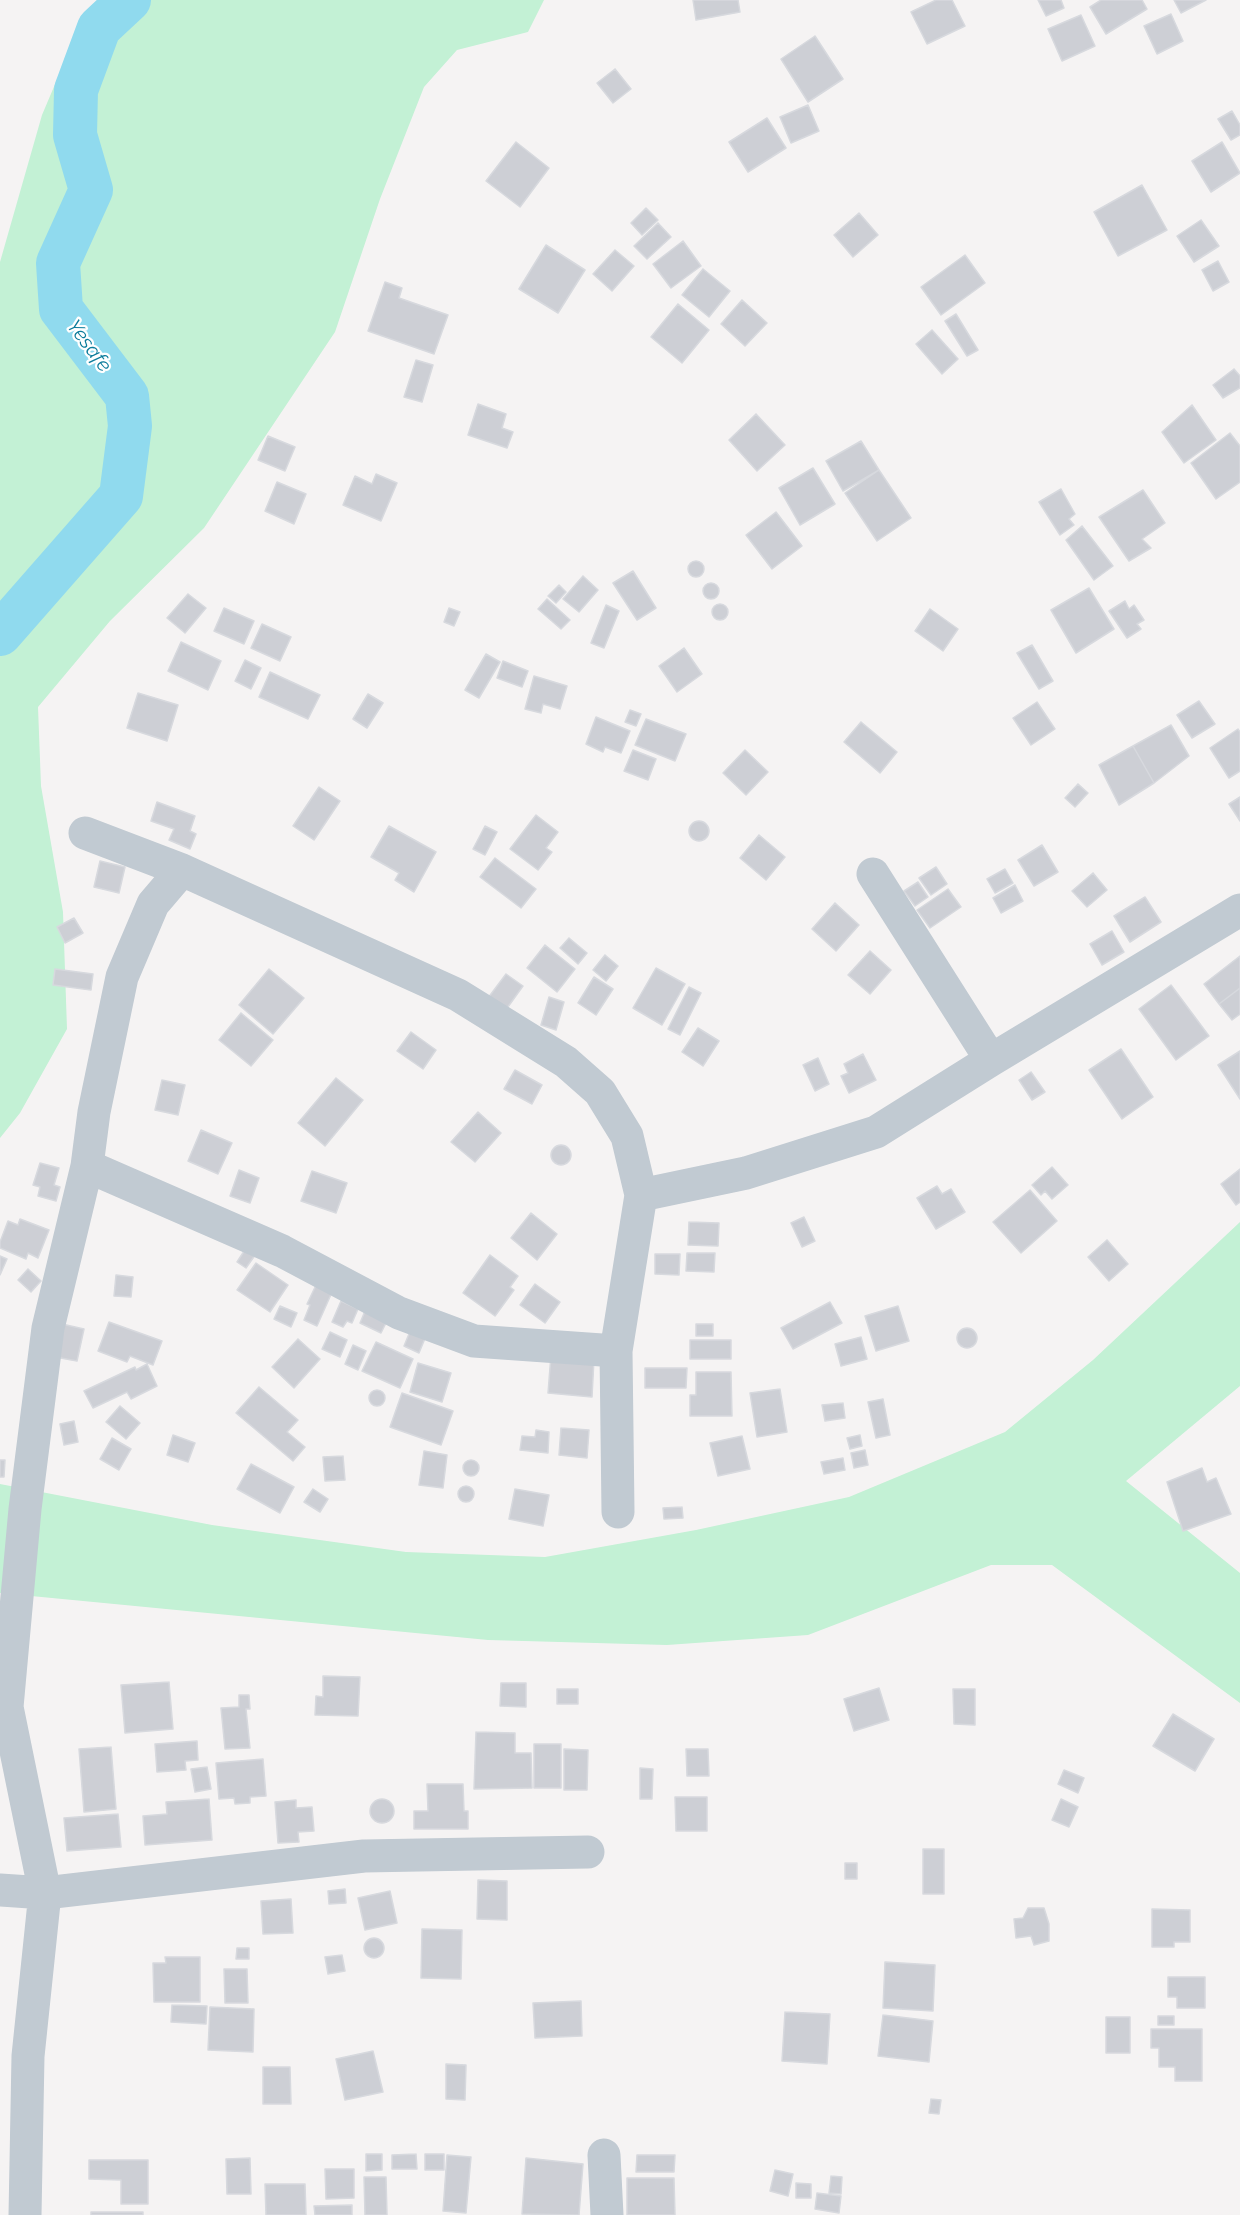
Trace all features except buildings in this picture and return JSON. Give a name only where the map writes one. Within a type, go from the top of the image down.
[{"type":"street","points":[[85,833],[182,870],[458,995],[566,1062],[600,1092],[627,1136],[640,1195],[616,1351],[618,1512]]},
{"type":"street","points":[[25,2215],[28,2056],[45,1893],[4,1700],[25,1509],[48,1328],[87,1166],[93,1112],[122,976],[153,904],[182,870]]},
{"type":"street","points":[[873,874],[992,1060]]},
{"type":"street","points":[[640,1195],[746,1173],[876,1132],[1240,910]]},
{"type":"street","points":[[87,1166],[282,1251],[399,1313],[474,1341],[616,1351]]},
{"type":"street","points":[[0,1890],[45,1893],[364,1856],[588,1852]]},
{"type":"street","points":[[604,2155],[607,2215]]},
{"type":"green space","points":[[104,0],[544,0],[528,32],[457,50],[424,87],[380,199],[335,332],[204,528],[110,621],[38,707],[41,786],[63,912],[67,1029],[20,1113],[0,1138],[0,262],[42,115],[78,30]]},
{"type":"green space","points":[[1240,1222],[1240,1386],[1126,1481],[1240,1573],[1240,1703],[1052,1565],[991,1565],[808,1635],[667,1645],[488,1640],[0,1593],[0,1484],[212,1525],[406,1552],[545,1557],[696,1530],[849,1497],[1005,1432],[1093,1360]]},
{"type":"waterway","name":"Yesafe","points":[[0,634],[121,496],[130,426],[127,396],[61,309],[58,263],[91,190],[75,135],[76,90],[99,28],[129,0]]}]
